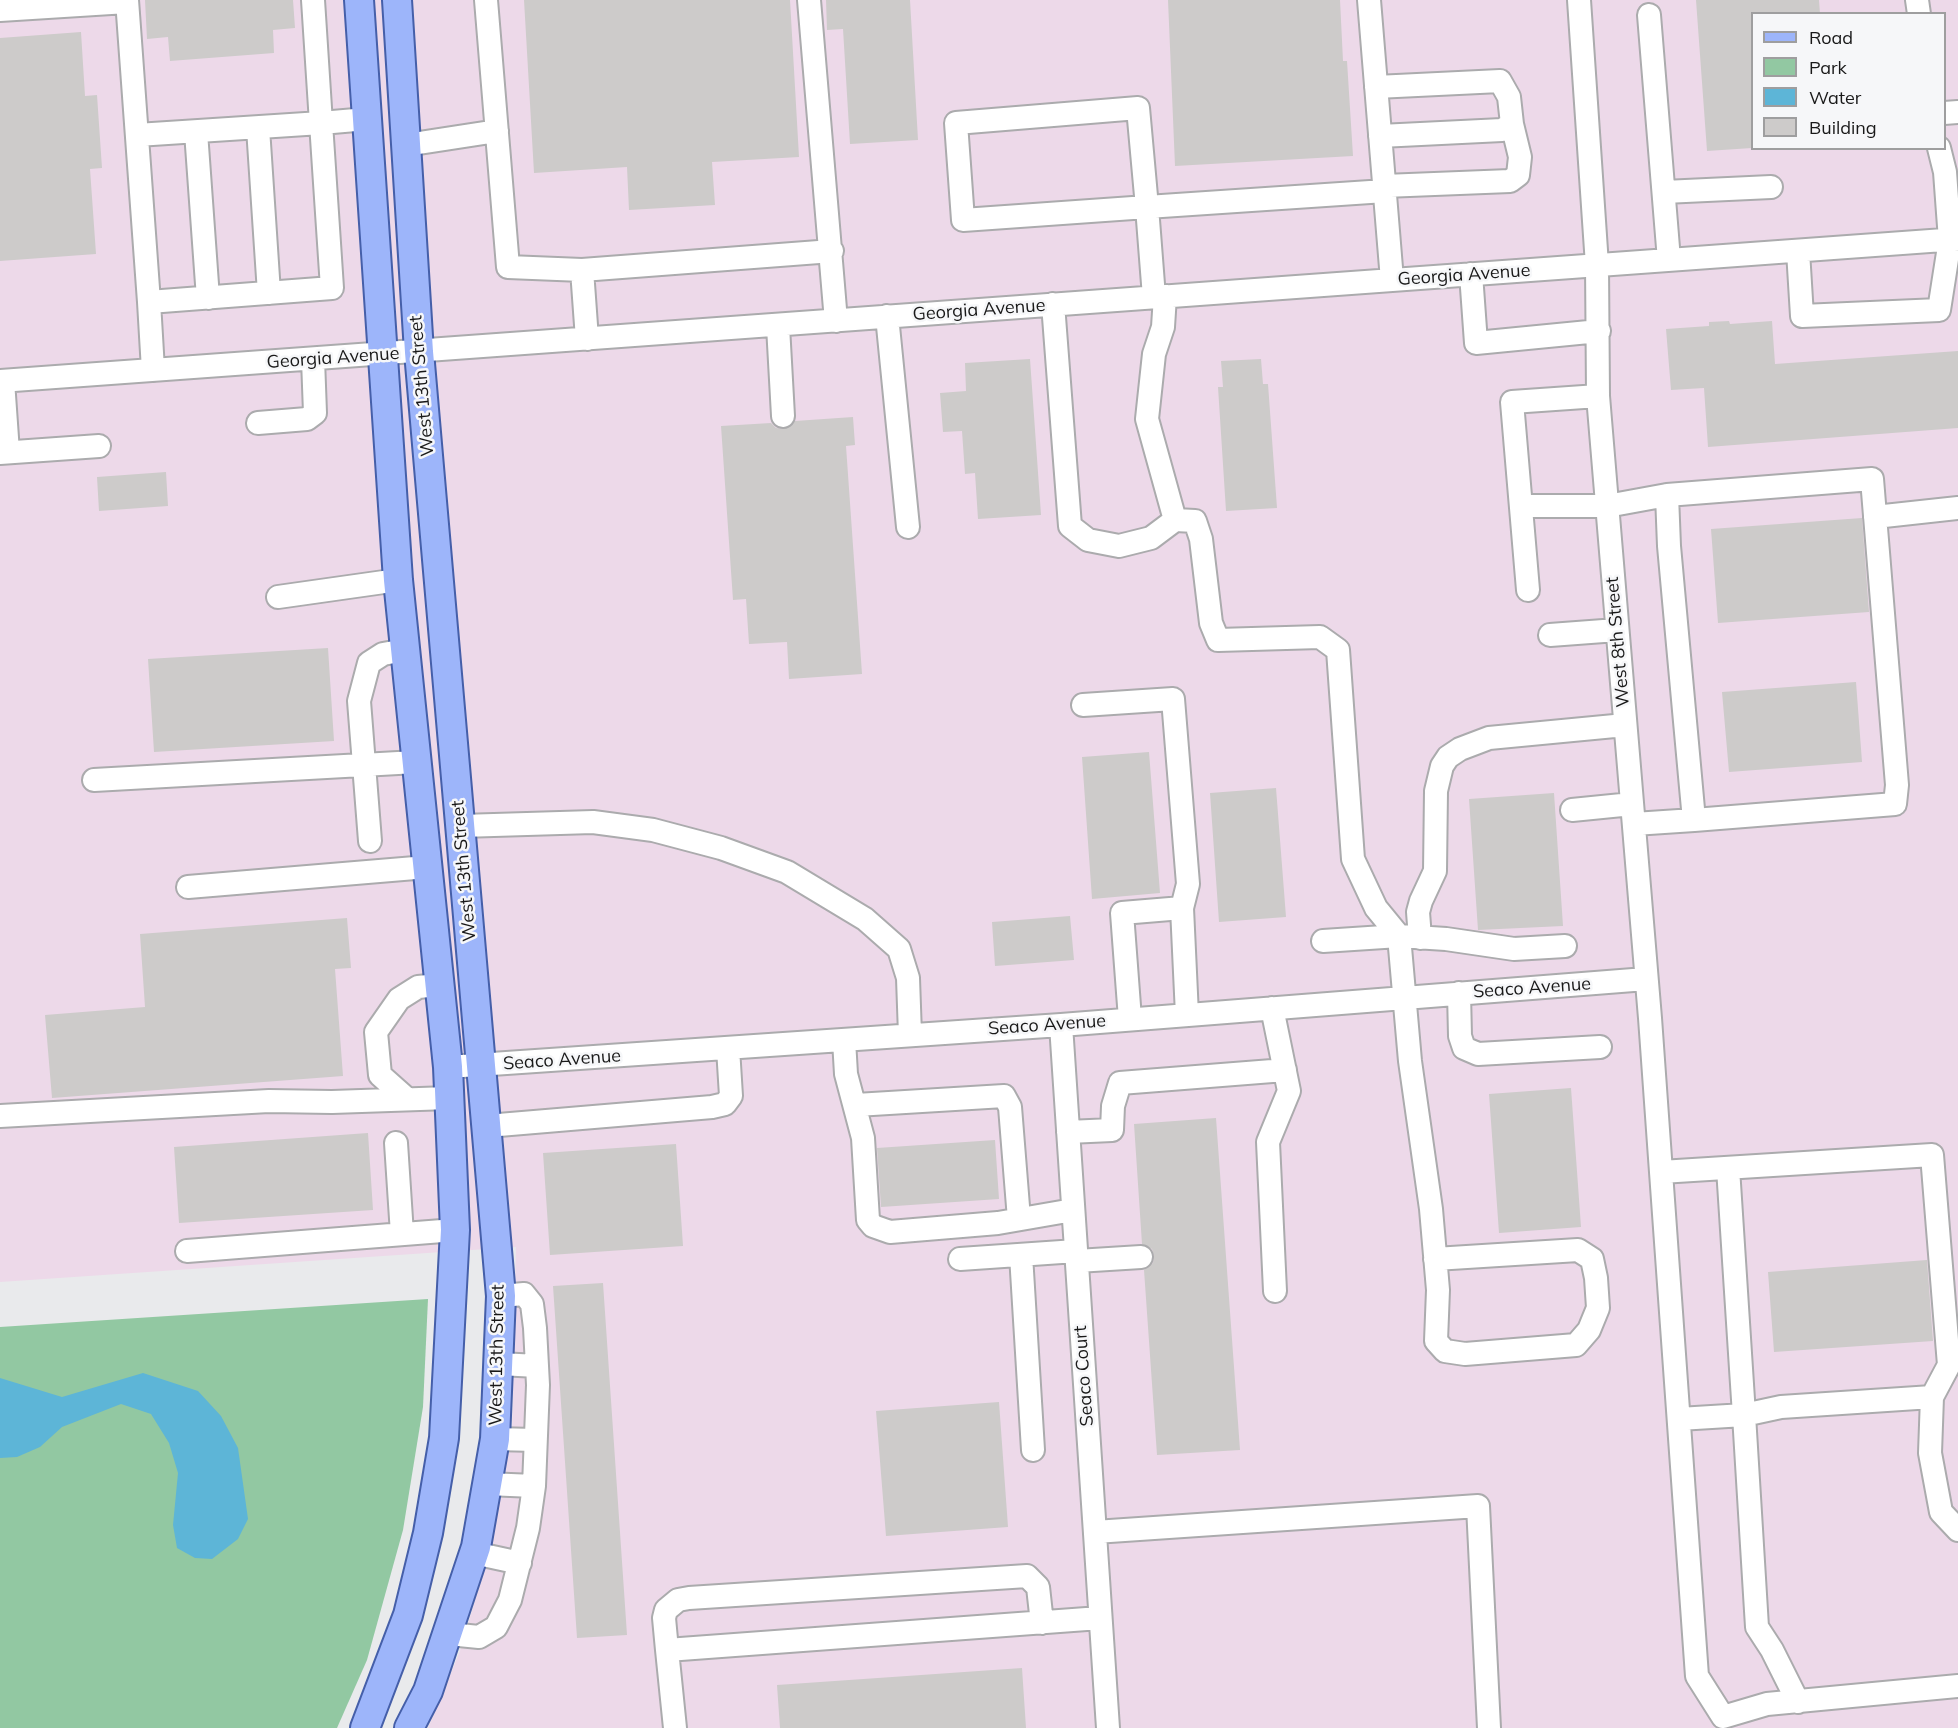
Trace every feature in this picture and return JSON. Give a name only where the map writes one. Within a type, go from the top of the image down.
[{"type":"main road","name":"West 13th Street","points":[[359,0],[398,580],[448,1067],[455,1230],[444,1438],[428,1533],[408,1615],[365,1728]]},
{"type":"main road","name":"West 13th Street","points":[[397,0],[418,351],[501,1296],[500,1364],[495,1439],[474,1553],[449,1634],[428,1691],[409,1728]]},
{"type":"street","points":[[149,302],[332,288],[313,0]]},
{"type":"street","points":[[486,0],[508,267],[582,270],[832,251]]},
{"type":"street","points":[[809,0],[832,251],[836,321]]},
{"type":"street","points":[[1369,0],[1392,280]]},
{"type":"street","name":"West 8th Street","points":[[1579,0],[1597,265],[1598,396],[1650,1018],[1697,1676],[1723,1717],[1767,1704],[1798,1702]]},
{"type":"street","points":[[0,10],[127,1],[153,370]]},
{"type":"street","points":[[1649,15],[1669,260]]},
{"type":"street","points":[[1175,520],[1147,419],[1154,354],[1163,327],[1147,207],[1138,108],[956,123],[963,220],[1147,207],[1385,189],[1510,181],[1518,175],[1520,157],[1512,124],[1509,97],[1500,81],[1376,87]]},
{"type":"street","points":[[136,135],[367,119]]},
{"type":"street","points":[[1380,136],[1502,130],[1512,124]]},
{"type":"street","points":[[258,128],[269,293]]},
{"type":"street","points":[[406,145],[497,131]]},
{"type":"street","points":[[196,132],[207,298]]},
{"type":"street","points":[[1798,251],[1802,316],[1939,310],[1954,239],[1951,171],[1940,150]]},
{"type":"street","points":[[1664,192],[1771,187]]},
{"type":"street","name":"Georgia Avenue","points":[[2,381],[778,327],[887,316],[1954,239]]},
{"type":"street","points":[[582,270],[587,339]]},
{"type":"street","points":[[1471,274],[1476,343],[1599,331]]},
{"type":"street","points":[[1053,304],[1070,526],[1088,540],[1119,546],[1151,537],[1175,520],[1195,521],[1201,539],[1211,623],[1218,640],[1320,637],[1338,650],[1353,859],[1376,908],[1410,937]]},
{"type":"street","points":[[887,316],[908,527]]},
{"type":"street","points":[[778,327],[783,416]]},
{"type":"street","points":[[258,423],[307,419],[315,413],[313,359]]},
{"type":"street","points":[[2,381],[4,453],[99,446]]},
{"type":"street","points":[[1527,590],[1512,402],[1598,396]]},
{"type":"street","points":[[1522,506],[1607,506],[1667,495],[1872,478],[1897,785],[1895,804],[1694,820],[1572,810]]},
{"type":"street","points":[[1667,495],[1669,546],[1694,820]]},
{"type":"street","points":[[1875,517],[1958,508]]},
{"type":"street","points":[[278,597],[398,580]]},
{"type":"street","points":[[1550,635],[1617,630]]},
{"type":"street","points":[[370,841],[359,701],[369,663],[383,654],[405,651]]},
{"type":"street","points":[[1083,705],[1173,699],[1188,884],[1182,908],[1187,1015]]},
{"type":"street","points":[[1435,1259],[1578,1250],[1592,1259],[1598,1308],[1589,1330],[1576,1345],[1465,1354],[1445,1351],[1436,1341],[1438,1290],[1403,998],[1410,937],[1421,901],[1435,871],[1434,816],[1437,785],[1448,758],[1460,748],[1489,738],[1625,725]]},
{"type":"street","points":[[94,780],[416,762]]},
{"type":"street","points":[[461,826],[593,822],[653,830],[721,848],[788,872],[865,919],[899,949],[908,978],[910,1035]]},
{"type":"street","points":[[188,887],[427,867]]},
{"type":"street","points":[[1130,1019],[1122,913],[1182,908]]},
{"type":"street","points":[[1323,941],[1410,937],[1514,949],[1565,946]]},
{"type":"street","name":"Seaco Avenue","points":[[448,1067],[1061,1025],[1646,979]]},
{"type":"street","points":[[406,1100],[380,1075],[376,1032],[399,999],[418,987],[439,985]]},
{"type":"street","points":[[1459,993],[1460,1036],[1464,1048],[1478,1054],[1600,1047]]},
{"type":"street","points":[[1272,1008],[1289,1091],[1268,1142],[1275,1291]]},
{"type":"street","name":"Seaco Court","points":[[1061,1025],[1108,1728]]},
{"type":"street","points":[[844,1040],[846,1074],[863,1138],[868,1220],[873,1226],[890,1232],[1019,1220],[1073,1210]]},
{"type":"street","points":[[487,1126],[692,1109],[725,1104],[731,1096],[728,1048]]},
{"type":"street","points":[[1068,1132],[1112,1130],[1113,1106],[1120,1083],[1285,1070]]},
{"type":"street","points":[[856,1105],[1004,1096],[1010,1107],[1019,1220]]},
{"type":"street","points":[[0,1116],[268,1101],[332,1102],[449,1098]]},
{"type":"street","points":[[396,1143],[402,1234]]},
{"type":"street","points":[[1661,1172],[1932,1155],[1949,1365],[1932,1397],[1930,1453],[1941,1512],[1958,1530]]},
{"type":"street","points":[[1728,1168],[1757,1627],[1772,1650],[1798,1702],[1958,1686]]},
{"type":"street","points":[[187,1251],[455,1230]]},
{"type":"street","points":[[1021,1255],[1033,1450]]},
{"type":"street","points":[[960,1259],[1021,1255],[1141,1257]]},
{"type":"street","points":[[449,1634],[479,1637],[496,1627],[510,1600],[528,1528],[534,1486],[537,1366],[532,1304],[524,1294],[501,1296]]},
{"type":"street","points":[[500,1364],[537,1366]]},
{"type":"street","points":[[1679,1419],[1744,1415],[1781,1407],[1932,1397]]},
{"type":"street","points":[[495,1439],[535,1440]]},
{"type":"street","points":[[487,1484],[534,1486]]},
{"type":"street","points":[[1095,1532],[1478,1506],[1489,1728]]},
{"type":"street","points":[[474,1553],[520,1563]]},
{"type":"street","points":[[675,1728],[664,1618],[666,1610],[678,1600],[1027,1576],[1038,1587],[1042,1623]]},
{"type":"street","points":[[667,1650],[1100,1618]]},
{"type":"shaded area","points":[[0,0],[1958,0],[1958,1728],[428,1728],[460,1651],[492,1542],[512,1430],[516,1247],[0,1282]]},
{"type":"green space","points":[[428,1299],[423,1407],[403,1530],[367,1660],[337,1728],[0,1728],[0,1327]]},
{"type":"water","points":[[143,1373],[198,1391],[221,1416],[238,1448],[248,1519],[238,1539],[212,1559],[195,1558],[177,1548],[173,1525],[178,1473],[169,1443],[151,1414],[121,1404],[62,1427],[40,1447],[17,1457],[0,1458],[0,1378],[62,1397]]},
{"type":"building","points":[[145,0],[293,0],[295,28],[273,30],[274,53],[170,61],[168,37],[147,39]]},
{"type":"building","points":[[524,0],[790,0],[799,157],[712,162],[715,205],[629,210],[627,167],[534,173]]},
{"type":"building","points":[[826,0],[910,0],[918,140],[850,144],[843,29],[827,30]]},
{"type":"building","points":[[1168,0],[1340,0],[1343,61],[1347,61],[1353,156],[1175,166]]},
{"type":"building","points":[[1696,0],[1819,0],[1820,12],[1751,12],[1751,148],[1707,151]]},
{"type":"building","points":[[81,32],[85,96],[97,95],[102,168],[90,169],[96,254],[0,261],[0,38]]},
{"type":"building","points":[[1729,321],[1730,324],[1772,321],[1775,364],[1958,351],[1958,428],[1708,447],[1704,388],[1671,390],[1666,329],[1709,326],[1709,322]]},
{"type":"building","points":[[1030,359],[1041,515],[978,519],[975,473],[965,474],[962,431],[943,432],[940,393],[966,391],[965,363]]},
{"type":"building","points":[[1261,359],[1263,384],[1268,384],[1277,508],[1226,511],[1218,387],[1223,387],[1221,361]]},
{"type":"building","points":[[853,417],[855,445],[846,446],[862,674],[789,679],[787,642],[749,644],[746,599],[733,600],[721,426],[771,423],[776,428],[784,429],[795,421]]},
{"type":"building","points":[[166,472],[168,506],[99,511],[97,477]]},
{"type":"building","points":[[1862,518],[1869,612],[1718,623],[1711,529]]},
{"type":"building","points":[[328,648],[334,741],[154,752],[148,659]]},
{"type":"building","points":[[1856,682],[1862,762],[1729,772],[1722,692]]},
{"type":"building","points":[[1149,752],[1160,893],[1092,899],[1082,757]]},
{"type":"building","points":[[1276,788],[1286,917],[1219,922],[1210,793]]},
{"type":"building","points":[[1554,793],[1563,926],[1478,930],[1469,799]]},
{"type":"building","points":[[1070,916],[1074,960],[995,966],[992,922]]},
{"type":"building","points":[[347,918],[351,968],[335,969],[343,1076],[52,1098],[45,1015],[145,1007],[140,934]]},
{"type":"building","points":[[1571,1088],[1581,1227],[1499,1233],[1489,1094]]},
{"type":"building","points":[[1216,1118],[1240,1450],[1157,1455],[1144,1270],[1153,1263],[1154,1256],[1152,1249],[1142,1244],[1134,1124]]},
{"type":"building","points":[[368,1133],[373,1210],[179,1223],[174,1147]]},
{"type":"building","points":[[995,1140],[999,1199],[881,1207],[877,1148]]},
{"type":"building","points":[[676,1144],[683,1246],[550,1255],[543,1153]]},
{"type":"building","points":[[1927,1260],[1933,1341],[1774,1352],[1768,1272]]},
{"type":"building","points":[[603,1283],[627,1635],[577,1638],[553,1286]]},
{"type":"building","points":[[999,1402],[1008,1527],[886,1536],[876,1411]]},
{"type":"building","points":[[1022,1668],[1026,1728],[780,1728],[777,1685]]}]
